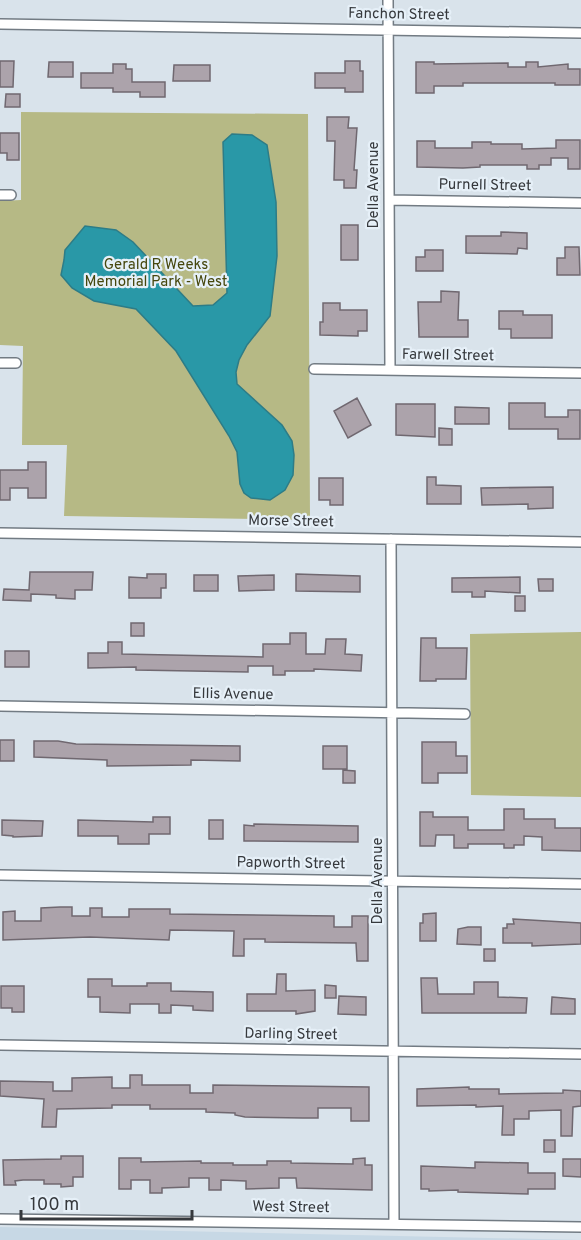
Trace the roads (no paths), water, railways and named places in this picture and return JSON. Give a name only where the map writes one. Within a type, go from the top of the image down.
[{"type":"street","name":"Della Avenue","points":[[388,0],[390,370]]},
{"type":"street","name":"Fanchon Street","points":[[0,24],[581,33]]},
{"type":"street","points":[[0,195],[11,195]]},
{"type":"street","name":"Purnell Street","points":[[389,200],[581,202]]},
{"type":"street","points":[[0,363],[16,363]]},
{"type":"street","name":"Farwell Street","points":[[314,369],[581,373]]},
{"type":"street","name":"Morse Street","points":[[0,533],[581,542]]},
{"type":"street","name":"Della Avenue","points":[[391,538],[394,1224]]},
{"type":"street","name":"Ellis Avenue","points":[[0,706],[465,714]]},
{"type":"street","name":"Papworth Street","points":[[0,875],[581,884]]},
{"type":"street","name":"Darling Street","points":[[0,1045],[581,1054]]},
{"type":"street","name":"West Street","points":[[0,1219],[581,1227]]},
{"type":"water","points":[[232,134],[252,135],[267,145],[276,202],[277,256],[270,316],[247,345],[236,372],[237,384],[282,425],[292,441],[293,475],[285,490],[270,500],[251,498],[244,493],[240,484],[237,452],[176,351],[136,309],[94,301],[72,288],[61,275],[65,250],[85,226],[116,230],[133,242],[193,306],[213,305],[227,293],[223,142]]},
{"type":"park label","name":"Gerald R Weeks Memorial Park - West","points":[[156,274]]}]
